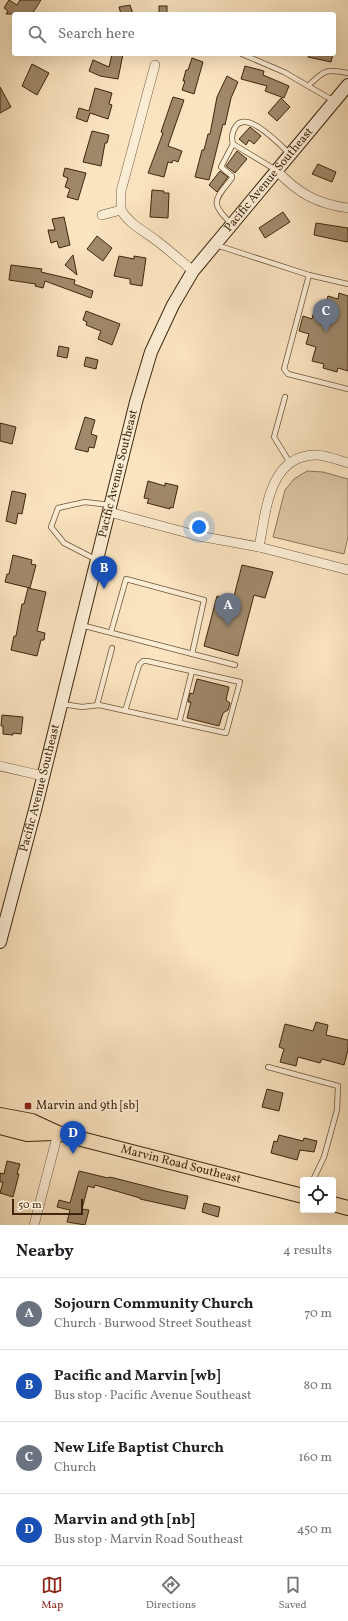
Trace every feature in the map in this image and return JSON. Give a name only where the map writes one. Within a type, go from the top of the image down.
[{"type":"main road","name":"Pacific Avenue Southeast","points":[[0,942],[62,704],[136,402],[151,352],[173,306],[193,271],[348,85]]},
{"type":"main road","name":"Marvin Road Southeast","points":[[0,1115],[32,1121],[58,1133],[300,1195]]},
{"type":"main road","name":"Marvin Road Southeast","points":[[0,1127],[27,1134],[58,1133]]},
{"type":"main road","points":[[336,1205],[348,1208]]},
{"type":"street","points":[[155,65],[121,191],[121,210],[126,218],[134,225],[157,241],[193,271]]},
{"type":"street","points":[[276,170],[291,186],[304,194],[327,204],[348,208]]},
{"type":"street","points":[[102,215],[121,210]]},
{"type":"street","points":[[259,547],[271,490],[282,470],[290,463],[304,457],[315,455],[348,463]]},
{"type":"street","points":[[109,508],[199,536],[259,547],[348,570]]},
{"type":"street","points":[[0,766],[43,776]]},
{"type":"street","points":[[34,1225],[58,1133]]},
{"type":"lane","points":[[247,56],[284,72],[334,101]]},
{"type":"lane","points":[[308,86],[326,71],[333,69],[348,73]]},
{"type":"lane","points":[[231,224],[220,212],[216,204],[216,199],[232,178],[232,176],[221,167],[233,144],[232,138],[234,128],[238,124],[244,122],[255,124],[290,154]]},
{"type":"lane","points":[[233,144],[276,170]]},
{"type":"lane","points":[[214,244],[309,274],[348,284]]},
{"type":"lane","points":[[309,274],[284,369],[288,374],[348,389]]},
{"type":"lane","points":[[285,397],[274,437],[290,463]]},
{"type":"lane","points":[[97,560],[64,543],[52,527],[58,508],[85,502],[109,508]]},
{"type":"lane","points":[[111,632],[126,579],[204,600],[192,654]]},
{"type":"lane","points":[[81,625],[234,665]]},
{"type":"lane","points":[[97,705],[112,648]]},
{"type":"lane","points":[[62,704],[82,707],[97,705],[226,733],[240,682],[143,661],[139,665],[125,711]]},
{"type":"lane","points":[[179,723],[192,671]]},
{"type":"lane","points":[[268,1067],[338,1086],[337,1110],[324,1157],[314,1177]]},
{"type":"shaded area","points":[[307,471],[323,472],[348,479],[348,537],[344,554],[273,537],[285,490],[294,479]]},
{"type":"building","points":[[9,0],[17,5],[20,0],[41,0],[33,12],[12,12],[12,14],[6,14],[8,11],[4,8]]},
{"type":"building","points":[[130,5],[132,12],[120,12],[119,7]]},
{"type":"building","points":[[159,6],[167,6],[167,12],[159,12]]},
{"type":"building","points":[[112,56],[123,56],[118,79],[100,76],[89,71],[93,60],[109,67]]},
{"type":"building","points":[[308,56],[332,56],[331,62]]},
{"type":"building","points":[[192,58],[203,62],[194,94],[182,90],[186,70],[188,70]]},
{"type":"building","points":[[32,64],[49,73],[37,95],[22,86]]},
{"type":"building","points":[[245,66],[264,71],[263,75],[289,86],[284,98],[265,91],[267,86],[241,79]]},
{"type":"building","points":[[227,76],[238,82],[231,98],[225,125],[223,124],[209,180],[195,177],[202,150],[204,150],[208,134],[210,134],[217,97]]},
{"type":"building","points":[[0,87],[11,107],[0,113]]},
{"type":"building","points":[[95,88],[112,93],[109,104],[112,105],[108,119],[90,113],[87,122],[76,118],[79,108],[89,111]]},
{"type":"building","points":[[173,97],[184,100],[168,146],[182,151],[178,162],[173,160],[172,163],[168,162],[164,177],[148,173],[163,133],[161,132]]},
{"type":"building","points":[[281,98],[290,107],[277,121],[268,113]]},
{"type":"building","points":[[250,127],[261,136],[254,144],[249,140],[246,145],[239,139]]},
{"type":"building","points":[[92,131],[109,135],[107,143],[105,143],[101,166],[83,162]]},
{"type":"building","points":[[237,151],[247,159],[235,173],[226,166]]},
{"type":"building","points":[[318,164],[336,172],[332,182],[312,174]]},
{"type":"building","points":[[65,168],[86,173],[78,200],[67,197],[70,189],[65,187],[68,178],[63,176]]},
{"type":"building","points":[[220,171],[228,177],[217,192],[209,185]]},
{"type":"building","points":[[152,190],[169,193],[168,218],[150,217]]},
{"type":"building","points":[[283,212],[290,222],[265,238],[259,228]]},
{"type":"building","points":[[64,217],[70,245],[59,248],[57,241],[51,243],[48,230],[55,230],[52,219]]},
{"type":"building","points":[[316,223],[348,228],[347,242],[314,235]]},
{"type":"building","points":[[97,236],[112,248],[103,261],[87,249]]},
{"type":"building","points":[[73,255],[77,275],[65,265]]},
{"type":"building","points":[[119,256],[134,259],[134,256],[146,258],[142,286],[130,284],[130,279],[114,276]]},
{"type":"building","points":[[11,265],[42,269],[41,272],[75,280],[74,284],[93,291],[91,298],[45,281],[43,288],[35,286],[36,284],[9,280]]},
{"type":"building","points":[[339,293],[348,296],[348,371],[338,368],[337,372],[323,368],[324,364],[312,361],[316,347],[306,344],[309,334],[299,331],[303,316],[312,319],[315,307],[324,310],[328,296],[338,299]]},
{"type":"building","points":[[86,311],[120,324],[112,345],[98,339],[101,331],[86,325],[87,322],[83,320]]},
{"type":"building","points":[[59,346],[69,348],[67,358],[57,356]]},
{"type":"building","points":[[86,357],[98,360],[96,369],[84,366]]},
{"type":"building","points":[[85,417],[95,420],[91,434],[97,436],[94,448],[89,447],[88,452],[75,449]]},
{"type":"building","points":[[0,423],[16,427],[12,444],[0,441]]},
{"type":"building","points":[[148,481],[165,486],[165,483],[178,486],[173,508],[170,507],[170,509],[147,503],[149,499],[144,498]]},
{"type":"building","points":[[12,491],[26,494],[22,514],[18,513],[16,524],[6,521]]},
{"type":"building","points":[[13,555],[32,560],[31,564],[36,565],[30,588],[5,582],[7,574],[9,574]]},
{"type":"building","points":[[242,565],[273,572],[265,598],[254,595],[238,656],[204,646],[217,596],[233,600]]},
{"type":"building","points":[[28,588],[46,592],[37,631],[45,633],[44,640],[41,640],[37,656],[11,650],[14,636],[16,636],[22,604],[24,604]]},
{"type":"building","points":[[197,679],[229,687],[226,700],[230,703],[228,710],[223,713],[219,726],[187,718],[191,702],[188,702],[190,693],[193,694]]},
{"type":"building","points":[[2,715],[23,717],[21,734],[3,734],[3,726],[1,726]]},
{"type":"building","points":[[316,1022],[328,1025],[326,1035],[348,1040],[348,1050],[344,1065],[322,1059],[320,1063],[298,1057],[296,1066],[280,1062],[284,1049],[279,1047],[285,1024],[313,1031]]},
{"type":"building","points":[[267,1089],[283,1093],[279,1111],[262,1107]]},
{"type":"building","points":[[279,1135],[303,1141],[304,1138],[317,1141],[314,1152],[300,1150],[297,1160],[271,1153],[274,1141],[277,1142]]},
{"type":"building","points":[[7,1161],[20,1164],[13,1197],[0,1193],[3,1182],[0,1182],[0,1173],[4,1174]]},
{"type":"building","points":[[79,1171],[188,1196],[185,1209],[140,1199],[95,1185],[94,1188],[88,1186],[82,1209],[89,1210],[85,1225],[67,1222],[70,1210],[57,1207],[59,1200],[70,1203]]},
{"type":"building","points":[[204,1203],[220,1207],[218,1217],[202,1212]]},
{"type":"place","name":"New Life Baptist Church","points":[[326,332]]},
{"type":"place","name":"Pacific and Marvin [wb]","points":[[104,589]]},
{"type":"place","name":"Sojourn Community Church","points":[[228,626]]},
{"type":"place","name":"Marvin and 9th [sb]","points":[[28,1106]]},
{"type":"place","name":"Marvin and 9th [nb]","points":[[73,1154]]}]
